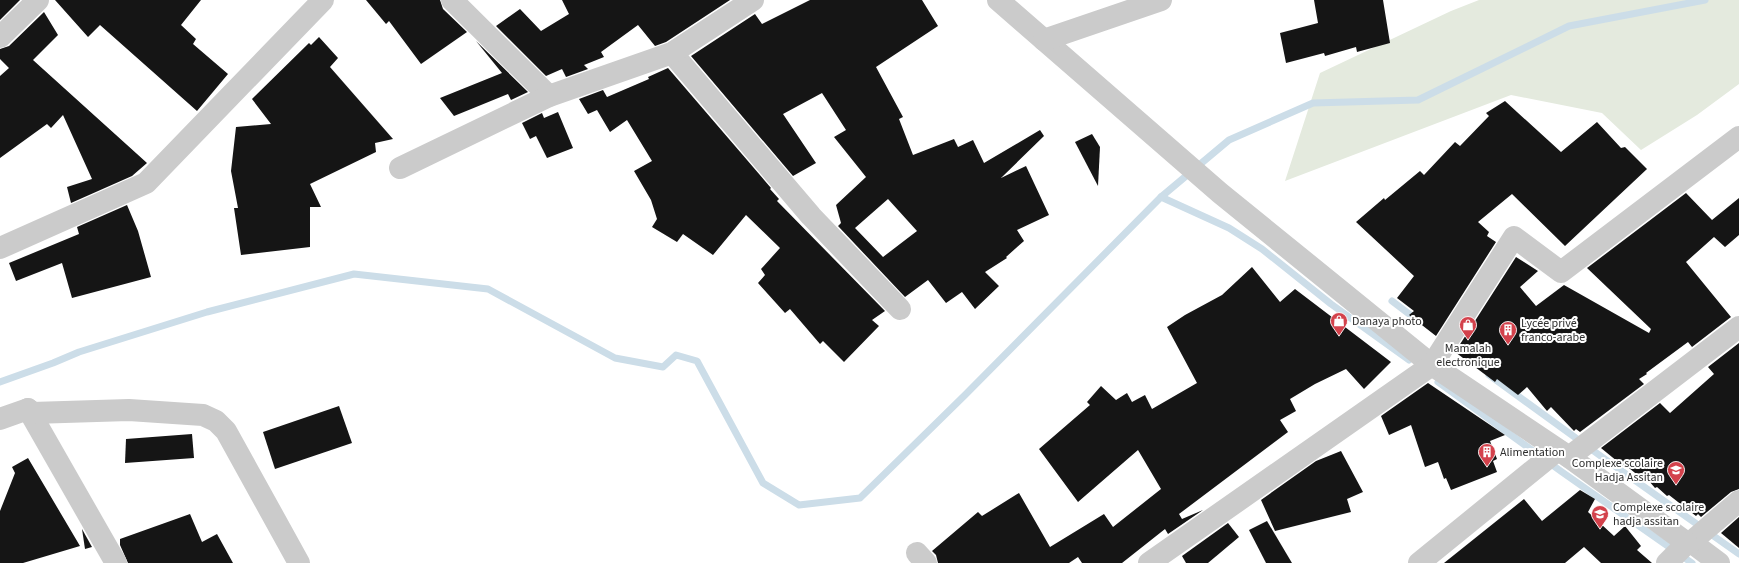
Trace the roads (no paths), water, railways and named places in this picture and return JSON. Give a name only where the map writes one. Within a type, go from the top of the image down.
[{"type":"street","points":[[0,37],[38,0]]},
{"type":"street","points":[[0,248],[146,184],[323,0]]},
{"type":"street","points":[[452,0],[549,96]]},
{"type":"street","points":[[400,168],[549,96],[672,53],[753,0]]},
{"type":"street","points":[[998,0],[1152,136],[1432,365],[1563,453],[1719,563]]},
{"type":"street","points":[[1044,40],[1161,0]]},
{"type":"street","points":[[672,53],[812,216],[900,309]]},
{"type":"street","points":[[1150,563],[1432,365],[1514,237],[1561,272],[1739,137]]},
{"type":"street","points":[[1419,563],[1563,453],[1739,327]]},
{"type":"street","points":[[0,419],[28,409]]},
{"type":"street","points":[[28,409],[116,563]]},
{"type":"street","points":[[28,409],[32,414],[130,410],[203,415],[216,421],[226,431],[299,563]]},
{"type":"street","points":[[1667,563],[1739,501]]},
{"type":"waterway","points":[[0,382],[79,352],[207,312],[354,274],[488,289],[615,358],[663,367],[676,355],[697,361],[763,483],[799,505],[860,498],[965,395],[1161,197],[1229,140],[1313,103],[1418,100],[1569,26],[1705,0]]},
{"type":"waterway","points":[[1161,197],[1229,228],[1262,249],[1331,304],[1409,360]]},
{"type":"waterway","points":[[1392,301],[1417,320]]},
{"type":"waterway","points":[[1489,375],[1739,554]]},
{"type":"waterway","points":[[1438,382],[1562,472],[1692,563]]},
{"type":"place","name":"Danaya photo","points":[[1339,336]]},
{"type":"place","name":"Mamalah electronique","points":[[1468,340]]},
{"type":"place","name":"Lycée privé franco-arabe","points":[[1508,345]]},
{"type":"place","name":"Alimentation","points":[[1487,467]]},
{"type":"place","name":"Complexe scolaire Hadja Assitan","points":[[1676,485]]},
{"type":"place","name":"Complexe scolaire hadja assitan","points":[[1600,529]]}]
